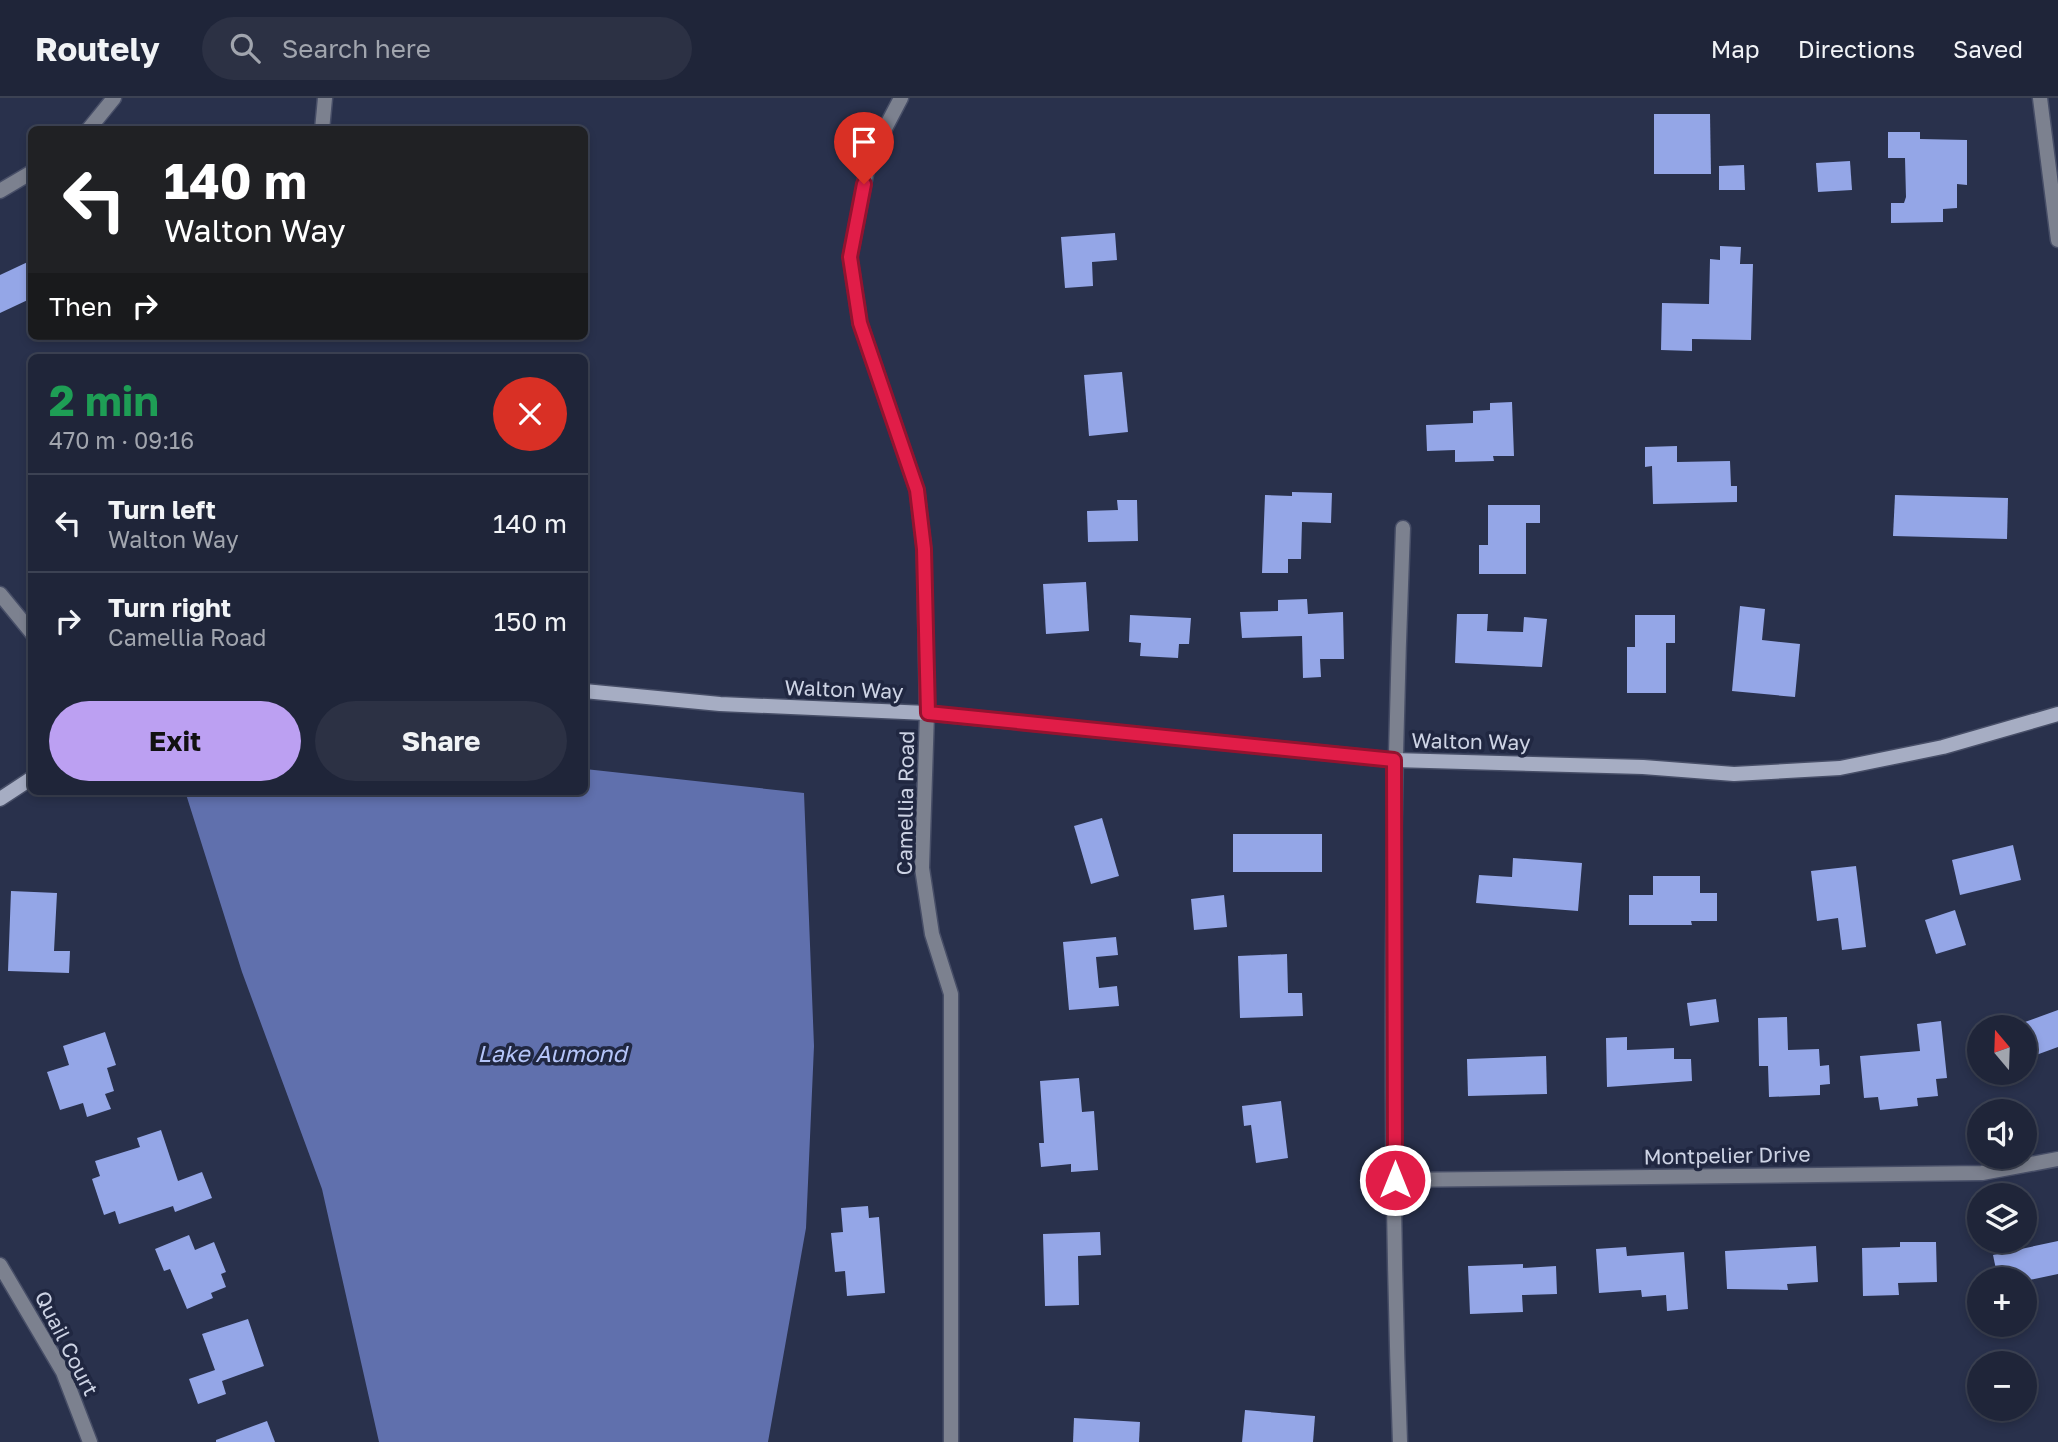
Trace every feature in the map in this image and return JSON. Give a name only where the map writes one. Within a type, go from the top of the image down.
[{"type":"main road","name":"Walton Way","points":[[588,691],[720,704],[928,713],[1394,760],[1643,767],[1734,774],[1840,768],[1943,747],[2058,714]]},
{"type":"main road","points":[[0,799],[28,781]]},
{"type":"street","points":[[91,126],[114,98]]},
{"type":"street","points":[[322,126],[325,98]]},
{"type":"street","name":"Camellia Road","points":[[901,98],[869,159],[850,257],[860,323],[917,490],[924,549],[928,713],[922,868],[932,934],[951,994],[951,1442]]},
{"type":"street","points":[[2040,98],[2058,240]]},
{"type":"street","points":[[0,191],[28,174]]},
{"type":"street","points":[[1400,1442],[1395,1180],[1394,760],[1403,528]]},
{"type":"street","points":[[0,594],[28,628]]},
{"type":"street","name":"Montpelier Drive","points":[[1395,1180],[1982,1173],[2058,1158]]},
{"type":"street","name":"Quail Court","points":[[0,1265],[63,1372],[90,1442]]},
{"type":"water","name":"Lake Aumond","points":[[588,769],[804,793],[814,1046],[806,1228],[768,1442],[379,1442],[322,1189],[242,972],[186,795],[588,795]]},
{"type":"building","points":[[1654,114],[1710,114],[1711,174],[1654,174]]},
{"type":"building","points":[[1888,132],[1920,132],[1920,139],[1967,140],[1967,185],[1957,184],[1957,208],[1943,209],[1943,222],[1891,223],[1891,203],[1904,203],[1906,197],[1905,158],[1888,158]]},
{"type":"building","points":[[1850,161],[1852,190],[1818,192],[1816,163]]},
{"type":"building","points":[[1744,165],[1745,190],[1719,190],[1719,166]]},
{"type":"building","points":[[1115,233],[1117,260],[1092,262],[1093,286],[1065,288],[1061,237]]},
{"type":"building","points":[[1720,246],[1741,247],[1740,264],[1753,264],[1751,340],[1692,339],[1692,351],[1661,350],[1662,303],[1709,304],[1710,259],[1720,260]]},
{"type":"building","points":[[28,262],[28,300],[0,313],[0,275]]},
{"type":"building","points":[[1122,372],[1128,432],[1089,436],[1084,375]]},
{"type":"building","points":[[1512,402],[1514,456],[1493,456],[1494,461],[1455,462],[1455,450],[1427,451],[1426,425],[1473,423],[1473,411],[1490,410],[1490,403]]},
{"type":"building","points":[[1677,446],[1677,462],[1730,461],[1731,486],[1737,486],[1737,502],[1653,504],[1652,466],[1645,467],[1645,447]]},
{"type":"building","points":[[1292,492],[1332,493],[1331,523],[1302,522],[1301,559],[1288,559],[1288,573],[1262,573],[1265,495],[1292,496]]},
{"type":"building","points":[[1895,495],[2008,498],[2007,539],[1893,536]]},
{"type":"building","points":[[1117,500],[1137,500],[1138,541],[1088,542],[1087,511],[1118,510]]},
{"type":"building","points":[[1488,505],[1540,505],[1540,523],[1526,523],[1526,574],[1479,574],[1479,545],[1488,545]]},
{"type":"building","points":[[1086,582],[1089,631],[1046,634],[1043,584]]},
{"type":"building","points":[[1307,599],[1308,614],[1343,612],[1344,659],[1320,659],[1321,677],[1303,678],[1302,636],[1242,638],[1240,612],[1278,611],[1278,600]]},
{"type":"building","points":[[1740,606],[1765,609],[1762,640],[1800,644],[1795,697],[1732,691]]},
{"type":"building","points":[[1457,614],[1488,614],[1487,631],[1523,632],[1524,617],[1547,619],[1542,667],[1455,663]]},
{"type":"building","points":[[1130,615],[1191,618],[1189,644],[1179,644],[1178,658],[1140,656],[1141,643],[1129,642]]},
{"type":"building","points":[[1635,615],[1675,615],[1675,643],[1666,643],[1666,693],[1627,693],[1627,647],[1635,647]]},
{"type":"building","points":[[1102,818],[1119,876],[1091,884],[1074,826]]},
{"type":"building","points":[[1233,834],[1322,834],[1322,872],[1233,872]]},
{"type":"building","points":[[2013,845],[2021,880],[1960,895],[1952,860]]},
{"type":"building","points":[[1513,858],[1582,863],[1578,911],[1476,903],[1479,875],[1512,877]]},
{"type":"building","points":[[1856,866],[1866,947],[1842,950],[1838,918],[1817,921],[1811,871]]},
{"type":"building","points":[[1653,876],[1700,876],[1700,893],[1717,893],[1717,921],[1691,921],[1692,925],[1629,925],[1629,895],[1653,895]]},
{"type":"building","points":[[11,891],[57,893],[54,951],[70,951],[69,973],[8,971]]},
{"type":"building","points":[[1224,895],[1227,927],[1194,930],[1191,899]]},
{"type":"building","points":[[1955,910],[1966,945],[1936,954],[1925,920]]},
{"type":"building","points":[[1116,937],[1118,955],[1096,957],[1099,988],[1117,986],[1119,1006],[1069,1010],[1063,942]]},
{"type":"building","points":[[1287,954],[1288,993],[1302,993],[1303,1016],[1240,1018],[1238,956]]},
{"type":"building","points":[[1716,999],[1719,1022],[1690,1026],[1687,1003]]},
{"type":"building","points":[[2058,1010],[2058,1047],[2037,1055],[2037,1018]]},
{"type":"building","points":[[1787,1017],[1788,1050],[1819,1049],[1820,1066],[1829,1065],[1830,1084],[1820,1085],[1820,1095],[1769,1097],[1768,1066],[1759,1066],[1758,1018]]},
{"type":"building","points":[[1941,1021],[1947,1078],[1936,1079],[1938,1096],[1917,1098],[1918,1106],[1880,1110],[1878,1097],[1864,1098],[1860,1056],[1920,1051],[1917,1024]]},
{"type":"building","points":[[105,1032],[116,1065],[107,1068],[114,1091],[105,1094],[111,1109],[87,1117],[83,1103],[60,1110],[47,1072],[69,1065],[63,1046]]},
{"type":"building","points":[[1627,1037],[1627,1050],[1674,1048],[1674,1059],[1691,1059],[1692,1081],[1607,1087],[1606,1038]]},
{"type":"building","points":[[1546,1056],[1547,1094],[1468,1096],[1467,1059]]},
{"type":"building","points":[[1079,1078],[1082,1112],[1094,1111],[1098,1170],[1071,1172],[1071,1164],[1041,1167],[1039,1143],[1044,1143],[1040,1081]]},
{"type":"building","points":[[1281,1101],[1288,1158],[1256,1163],[1251,1125],[1244,1126],[1242,1106]]},
{"type":"building","points":[[161,1130],[178,1181],[202,1172],[212,1198],[175,1212],[173,1206],[119,1224],[115,1211],[104,1215],[92,1179],[100,1176],[95,1161],[140,1147],[137,1138]]},
{"type":"building","points":[[868,1206],[869,1218],[879,1217],[885,1293],[847,1296],[845,1271],[835,1272],[831,1233],[843,1232],[841,1208]]},
{"type":"building","points":[[1100,1232],[1101,1255],[1078,1256],[1079,1305],[1045,1306],[1043,1234]]},
{"type":"building","points":[[189,1235],[195,1250],[214,1242],[226,1272],[221,1274],[226,1287],[211,1293],[213,1298],[187,1309],[170,1269],[164,1271],[155,1249]]},
{"type":"building","points":[[2058,1241],[2058,1274],[2037,1278],[2037,1267],[1996,1267],[1993,1255],[2037,1253],[2037,1246]]},
{"type":"building","points":[[1900,1242],[1936,1242],[1937,1282],[1898,1283],[1899,1295],[1863,1296],[1862,1248],[1900,1247]]},
{"type":"building","points":[[1816,1246],[1818,1282],[1787,1284],[1788,1290],[1727,1289],[1725,1251]]},
{"type":"building","points":[[1626,1247],[1627,1256],[1684,1252],[1688,1309],[1667,1311],[1666,1295],[1642,1297],[1641,1290],[1599,1293],[1596,1249]]},
{"type":"building","points":[[1523,1264],[1523,1268],[1556,1266],[1557,1294],[1522,1295],[1523,1312],[1470,1314],[1468,1266]]},
{"type":"building","points":[[248,1319],[264,1366],[222,1381],[226,1394],[198,1404],[189,1379],[215,1370],[202,1334]]},
{"type":"building","points":[[1245,1410],[1315,1416],[1313,1442],[1242,1442]]},
{"type":"building","points":[[1074,1418],[1140,1422],[1139,1442],[1073,1442]]},
{"type":"building","points":[[267,1421],[275,1442],[216,1442],[216,1440]]},
{"type":"route","points":[[864,184],[850,257],[860,323],[917,490],[924,549],[928,713],[1394,760],[1395,1180]]}]
